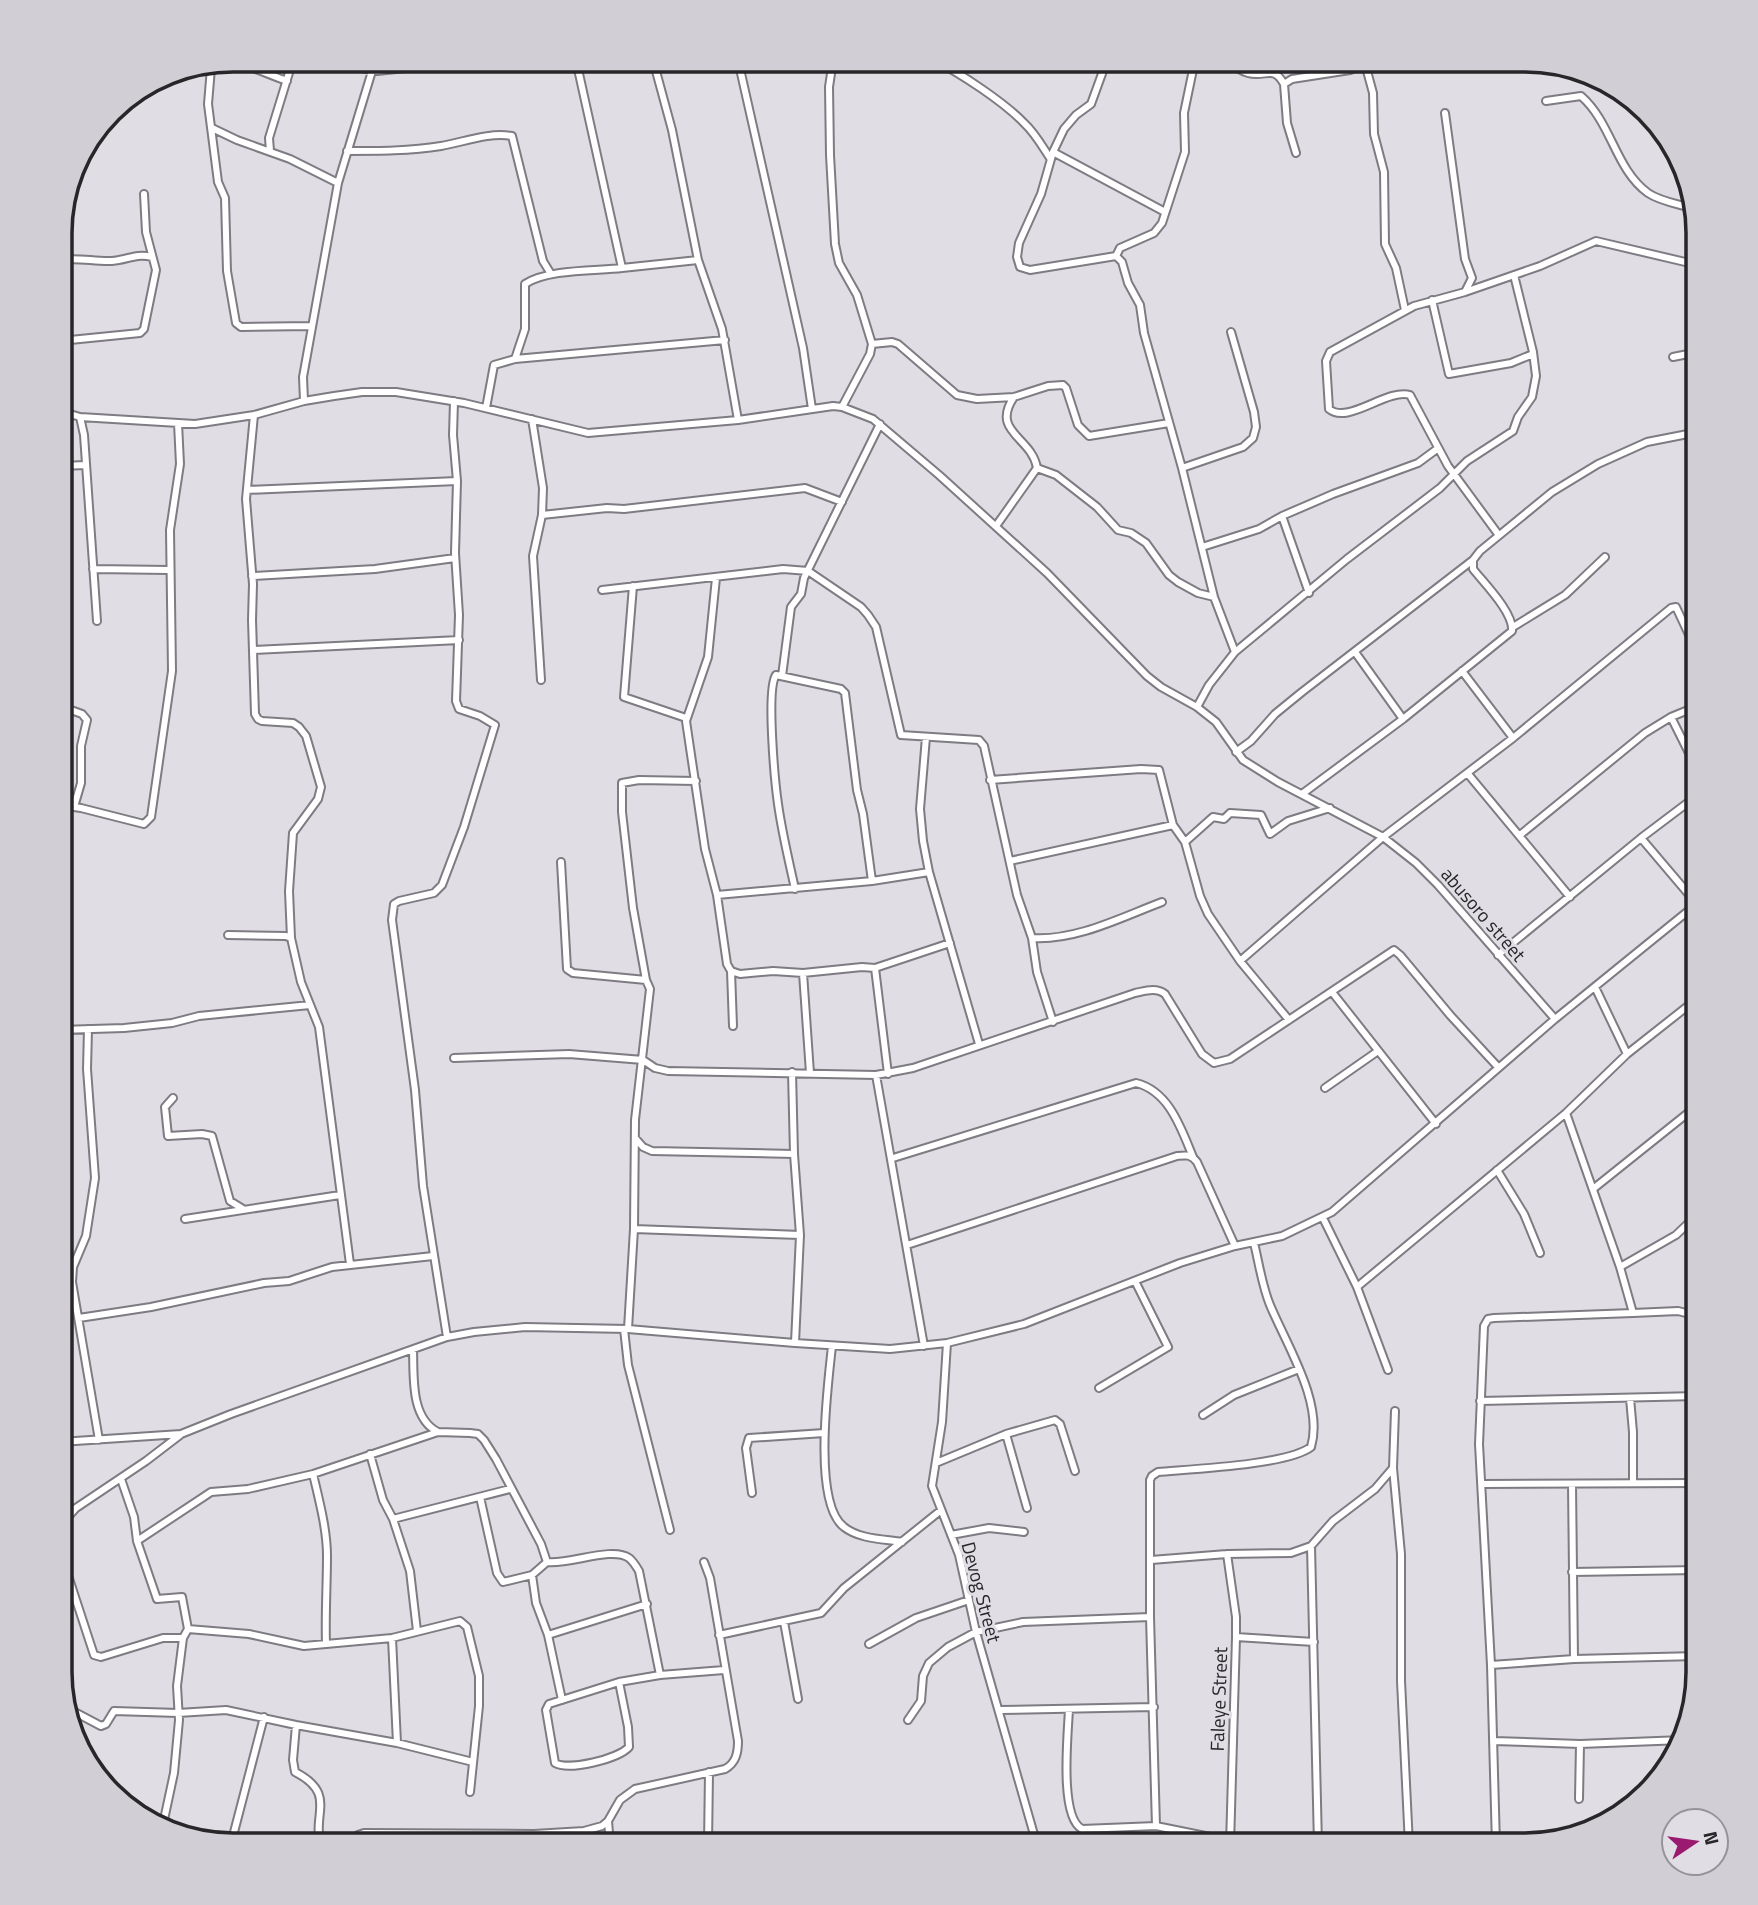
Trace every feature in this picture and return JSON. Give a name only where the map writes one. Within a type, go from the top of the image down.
[{"type":"street","points":[[260,72],[287,81]]},
{"type":"street","points":[[270,152],[269,138],[290,72]]},
{"type":"street","points":[[304,401],[303,377],[338,183],[372,72]]},
{"type":"street","points":[[579,72],[622,268]]},
{"type":"street","points":[[656,72],[672,131],[698,260],[725,340],[738,420]]},
{"type":"street","points":[[741,72],[803,348],[812,409]]},
{"type":"street","points":[[72,415],[195,424],[254,415],[304,401],[362,392],[396,392],[486,408],[582,433],[738,420],[833,405],[842,407],[870,354],[872,344],[857,295],[839,263],[835,244],[830,141],[829,87],[832,72]]},
{"type":"street","points":[[958,72],[1009,108],[1052,155],[1165,212]]},
{"type":"street","points":[[1103,72],[1091,104],[1076,115],[1064,129],[1052,155],[1041,194],[1019,243],[1018,264],[1023,269],[1030,270],[1116,256]]},
{"type":"street","points":[[1116,256],[1117,251],[1126,244],[1154,233],[1162,223],[1185,152],[1184,113],[1193,72]]},
{"type":"street","points":[[1247,72],[1273,72],[1280,77],[1284,85],[1287,123],[1296,153]]},
{"type":"street","points":[[1284,85],[1292,79],[1337,72]]},
{"type":"street","points":[[1367,72],[1373,93],[1374,135],[1386,190],[1383,227],[1385,244],[1396,268],[1405,310]]},
{"type":"street","points":[[211,74],[208,104],[218,182],[225,198],[227,271],[236,323],[242,327],[312,327]]},
{"type":"street","points":[[1546,101],[1581,96],[1602,122],[1628,173],[1649,194],[1684,205]]},
{"type":"street","points":[[1445,113],[1465,259],[1472,278],[1465,292]]},
{"type":"street","points":[[212,128],[338,183]]},
{"type":"street","points":[[347,151],[374,152],[439,146],[492,136],[512,136],[543,261],[551,274]]},
{"type":"street","points":[[72,340],[140,333],[145,326],[156,270],[144,224],[144,194]]},
{"type":"street","points":[[1498,534],[1452,473],[1410,395],[1406,393],[1348,412],[1332,413],[1328,405],[1326,361],[1330,352],[1334,347],[1391,320],[1405,310],[1514,275],[1596,241],[1686,262]]},
{"type":"street","points":[[140,254],[148,245]]},
{"type":"street","points":[[72,259],[113,261],[140,254],[152,257]]},
{"type":"street","points":[[1116,256],[1122,262],[1128,283],[1140,305],[1144,333],[1182,468],[1214,597],[1236,652]]},
{"type":"street","points":[[515,359],[525,329],[526,284],[533,279],[551,274],[698,260]]},
{"type":"street","points":[[1197,707],[1209,685],[1236,652],[1347,559],[1440,488],[1452,473],[1467,461],[1513,431],[1518,417],[1532,397],[1536,376],[1514,275]]},
{"type":"street","points":[[1432,300],[1449,374],[1452,376],[1511,363],[1533,354]]},
{"type":"street","points":[[1182,468],[1242,447],[1253,438],[1256,427],[1254,412],[1231,332]]},
{"type":"street","points":[[486,408],[494,365],[515,359],[725,340]]},
{"type":"street","points":[[872,344],[892,342],[898,345],[957,395],[978,399],[1014,397],[1048,386],[1063,385],[1078,425],[1088,436],[1169,423]]},
{"type":"street","points":[[1673,357],[1686,354]]},
{"type":"street","points":[[996,526],[1037,468],[1036,459],[1007,424],[1007,409],[1014,397]]},
{"type":"street","points":[[447,1338],[423,1186],[401,973],[392,920],[394,904],[434,893],[442,885],[495,732],[492,722],[457,707],[457,481],[453,435],[454,401]]},
{"type":"street","name":"abusoro street","points":[[842,407],[863,414],[880,424],[1047,573],[1147,676],[1197,707],[1220,726],[1236,752],[1270,777],[1383,837],[1425,872],[1555,1019]]},
{"type":"street","points":[[254,415],[247,490],[257,718],[262,721],[293,723],[299,727],[306,736],[321,787],[318,799],[293,833],[289,891],[291,938],[297,970],[319,1027],[350,1264]]},
{"type":"street","points":[[80,417],[84,435],[97,621]]},
{"type":"street","points":[[532,419],[543,488],[542,515],[533,556],[541,680]]},
{"type":"street","points":[[72,710],[82,714],[87,720],[81,746],[82,776],[74,807],[144,824],[150,817],[172,671],[169,570],[170,530],[180,464],[177,423]]},
{"type":"street","points":[[782,676],[791,607],[801,594],[804,578],[880,424]]},
{"type":"street","points":[[1236,752],[1302,692],[1473,561],[1479,551],[1498,534],[1552,492],[1598,464],[1647,442],[1686,434]]},
{"type":"street","points":[[1202,547],[1259,529],[1282,516],[1418,463],[1437,449]]},
{"type":"street","points":[[72,466],[86,465]]},
{"type":"street","points":[[1037,468],[1056,475],[1097,508],[1118,530],[1131,533],[1146,543],[1169,575],[1178,582],[1198,593],[1214,597]]},
{"type":"street","points":[[247,490],[457,481]]},
{"type":"street","points":[[542,515],[607,508],[624,509],[804,488],[842,502]]},
{"type":"street","points":[[1282,516],[1309,593]]},
{"type":"street","points":[[1302,794],[1403,719],[1510,633],[1513,627],[1565,595],[1605,557]]},
{"type":"street","points":[[252,576],[375,569],[455,558]]},
{"type":"street","points":[[1473,561],[1473,569],[1504,608],[1513,627]]},
{"type":"street","points":[[93,569],[169,570]]},
{"type":"street","points":[[602,590],[773,569],[808,570],[861,607],[876,627],[901,735],[981,741],[1017,895],[1032,938],[1037,972],[1053,1022]]},
{"type":"street","points":[[716,578],[708,657],[686,718],[705,849],[717,895],[727,964],[731,971],[733,1026]]},
{"type":"street","points":[[633,586],[624,697],[686,718]]},
{"type":"street","points":[[1240,961],[1383,837],[1468,774],[1673,607],[1676,607],[1686,627]]},
{"type":"street","points":[[253,650],[458,640]]},
{"type":"street","points":[[1355,652],[1403,719]]},
{"type":"street","points":[[1462,671],[1513,738]]},
{"type":"street","points":[[795,889],[778,804],[772,709],[773,680],[776,675],[843,689],[845,693],[872,881]]},
{"type":"street","points":[[1520,835],[1645,733],[1686,711]]},
{"type":"street","points":[[1671,717],[1686,746]]},
{"type":"street","points":[[926,737],[920,809],[929,872],[979,1044]]},
{"type":"street","points":[[990,780],[1157,769],[1173,825],[1185,842],[1200,896],[1208,914],[1240,961],[1289,1020]]},
{"type":"street","points":[[1468,774],[1570,897]]},
{"type":"street","points":[[670,1530],[628,1365],[626,1329],[634,1229],[635,1138],[650,989],[633,908],[622,812],[622,783],[630,780],[696,781]]},
{"type":"street","points":[[1498,955],[1686,805]]},
{"type":"street","points":[[1185,842],[1213,817],[1224,819],[1230,813],[1261,815],[1270,834],[1288,821],[1330,808]]},
{"type":"street","points":[[1010,861],[1173,825]]},
{"type":"street","points":[[1641,838],[1686,890]]},
{"type":"street","points":[[561,862],[567,969],[573,973],[646,980]]},
{"type":"street","points":[[717,895],[872,881],[929,872]]},
{"type":"street","points":[[1032,938],[1093,928],[1162,902]]},
{"type":"street","points":[[72,1512],[181,1434],[447,1338],[525,1326],[626,1329],[890,1349],[924,1346],[1024,1324],[1180,1264],[1235,1246],[1282,1236],[1332,1212],[1555,1019],[1686,914]]},
{"type":"street","points":[[228,935],[291,938]]},
{"type":"street","points":[[731,971],[740,974],[773,971],[803,973],[874,968],[950,943]]},
{"type":"street","points":[[454,1058],[569,1054],[643,1060],[655,1068],[668,1071],[888,1074],[1135,993],[1161,990],[1202,1054],[1214,1063],[1230,1059],[1390,951],[1396,951],[1498,1068]]},
{"type":"street","points":[[874,968],[888,1074]]},
{"type":"street","points":[[803,973],[810,1073]]},
{"type":"street","points":[[1595,987],[1627,1054]]},
{"type":"street","points":[[1332,992],[1436,1124]]},
{"type":"street","points":[[72,1030],[172,1023],[199,1016],[310,1005]]},
{"type":"street","points":[[1357,1287],[1566,1113],[1627,1054],[1686,1008]]},
{"type":"street","points":[[88,1029],[87,1069],[96,1178],[86,1236],[73,1267],[72,1282],[99,1440]]},
{"type":"street","points":[[1325,1088],[1378,1051]]},
{"type":"street","points":[[792,1072],[800,1235],[795,1343]]},
{"type":"street","points":[[876,1075],[924,1346]]},
{"type":"street","points":[[892,1158],[1136,1083],[1145,1085],[1164,1100],[1176,1115],[1235,1246]]},
{"type":"street","points":[[173,1098],[165,1107],[169,1136],[212,1136],[230,1201],[243,1209]]},
{"type":"street","points":[[1566,1113],[1620,1267],[1633,1313]]},
{"type":"street","points":[[1593,1189],[1686,1115]]},
{"type":"street","points":[[635,1138],[643,1147],[652,1151],[794,1154]]},
{"type":"street","points":[[907,1245],[1177,1156],[1193,1157]]},
{"type":"street","points":[[1496,1170],[1524,1214],[1540,1253]]},
{"type":"street","points":[[185,1219],[340,1195]]},
{"type":"street","points":[[1322,1218],[1357,1287],[1388,1370]]},
{"type":"street","points":[[1620,1267],[1686,1225]]},
{"type":"street","points":[[634,1229],[800,1235]]},
{"type":"street","points":[[1156,1826],[1150,1617],[1150,1480],[1154,1474],[1267,1461],[1305,1452],[1311,1447],[1315,1419],[1299,1369],[1269,1303],[1254,1242]]},
{"type":"street","points":[[79,1318],[151,1307],[264,1283],[289,1281],[332,1267],[433,1256]]},
{"type":"street","points":[[1098,1388],[1168,1347],[1135,1281]]},
{"type":"street","points":[[1496,1833],[1491,1665],[1479,1444],[1484,1326],[1488,1319],[1678,1311],[1686,1313]]},
{"type":"street","name":"Devog Street","points":[[947,1343],[942,1422],[932,1486],[959,1555],[976,1632],[1034,1833]]},
{"type":"street","points":[[832,1346],[824,1433],[831,1509],[844,1527],[857,1534],[902,1542]]},
{"type":"street","points":[[413,1350],[415,1393],[420,1410],[430,1428],[438,1432]]},
{"type":"street","points":[[1203,1415],[1234,1395],[1299,1369]]},
{"type":"street","points":[[1480,1401],[1686,1396]]},
{"type":"street","points":[[1630,1398],[1633,1483]]},
{"type":"street","points":[[1395,1411],[1393,1468],[1401,1554],[1401,1681],[1408,1833]]},
{"type":"street","points":[[936,1462],[1006,1434],[1055,1420],[1058,1421],[1075,1471]]},
{"type":"street","points":[[137,1541],[211,1492],[248,1489],[313,1474],[438,1432],[478,1434],[496,1459],[541,1544],[547,1562]]},
{"type":"street","points":[[752,1493],[746,1448],[749,1437],[824,1433]]},
{"type":"street","points":[[72,1441],[181,1434]]},
{"type":"street","points":[[1006,1434],[1027,1508]]},
{"type":"street","points":[[370,1454],[383,1500],[394,1519],[410,1571],[417,1631]]},
{"type":"street","points":[[1151,1560],[1227,1554],[1291,1553],[1311,1546],[1333,1521],[1375,1489],[1393,1468]]},
{"type":"street","points":[[313,1474],[327,1554],[326,1644]]},
{"type":"street","points":[[121,1479],[134,1517],[137,1541],[157,1599],[183,1597],[188,1629],[183,1638],[177,1686],[174,1773],[164,1818]]},
{"type":"street","points":[[1483,1484],[1686,1483]]},
{"type":"street","points":[[1572,1484],[1574,1659]]},
{"type":"street","points":[[394,1519],[510,1489]]},
{"type":"street","points":[[480,1497],[497,1573],[503,1582],[532,1576],[547,1562]]},
{"type":"street","points":[[719,1635],[821,1613],[844,1588],[940,1511]]},
{"type":"street","points":[[951,1535],[989,1528],[1024,1532]]},
{"type":"street","points":[[1311,1546],[1318,1833]]},
{"type":"street","points":[[547,1562],[560,1564],[616,1553],[629,1558],[639,1571],[660,1675]]},
{"type":"street","name":"Faleye Street","points":[[1227,1554],[1236,1617],[1230,1833]]},
{"type":"street","points":[[554,1833],[602,1826],[620,1800],[635,1789],[726,1769],[732,1765],[738,1749],[710,1578],[704,1562]]},
{"type":"street","points":[[1573,1572],[1686,1570]]},
{"type":"street","points":[[532,1576],[536,1603],[548,1636],[562,1700]]},
{"type":"street","points":[[72,1588],[94,1655],[108,1655],[163,1638],[183,1638]]},
{"type":"street","points":[[869,1644],[916,1618],[969,1600]]},
{"type":"street","points":[[548,1636],[647,1604]]},
{"type":"street","points":[[908,1720],[921,1701],[923,1676],[929,1663],[948,1647],[976,1632],[1023,1622],[1150,1617]]},
{"type":"street","points":[[188,1629],[249,1634],[304,1646],[392,1638],[460,1621],[467,1627],[479,1676],[479,1706],[470,1792]]},
{"type":"street","points":[[784,1622],[798,1699]]},
{"type":"street","points":[[1236,1637],[1314,1642]]},
{"type":"street","points":[[392,1638],[397,1743]]},
{"type":"street","points":[[1491,1665],[1574,1659],[1686,1656]]},
{"type":"street","points":[[619,1682],[630,1742],[624,1752],[606,1759],[568,1766],[555,1763],[546,1710],[549,1704],[619,1682],[660,1675],[724,1670]]},
{"type":"street","points":[[1000,1710],[1154,1707]]},
{"type":"street","points":[[1069,1709],[1067,1783],[1072,1817],[1077,1826],[1083,1829],[1156,1826],[1186,1833]]},
{"type":"street","points":[[78,1714],[101,1726],[106,1724],[114,1711],[178,1713],[226,1710],[397,1743],[473,1762]]},
{"type":"street","points":[[234,1833],[264,1717]]},
{"type":"street","points":[[296,1725],[293,1760],[295,1772],[306,1778],[322,1801],[319,1833]]},
{"type":"street","points":[[1494,1741],[1580,1744],[1671,1740]]},
{"type":"street","points":[[1579,1799],[1580,1744]]},
{"type":"street","points":[[708,1833],[709,1772]]},
{"type":"street","points":[[608,1821],[609,1833]]}]
